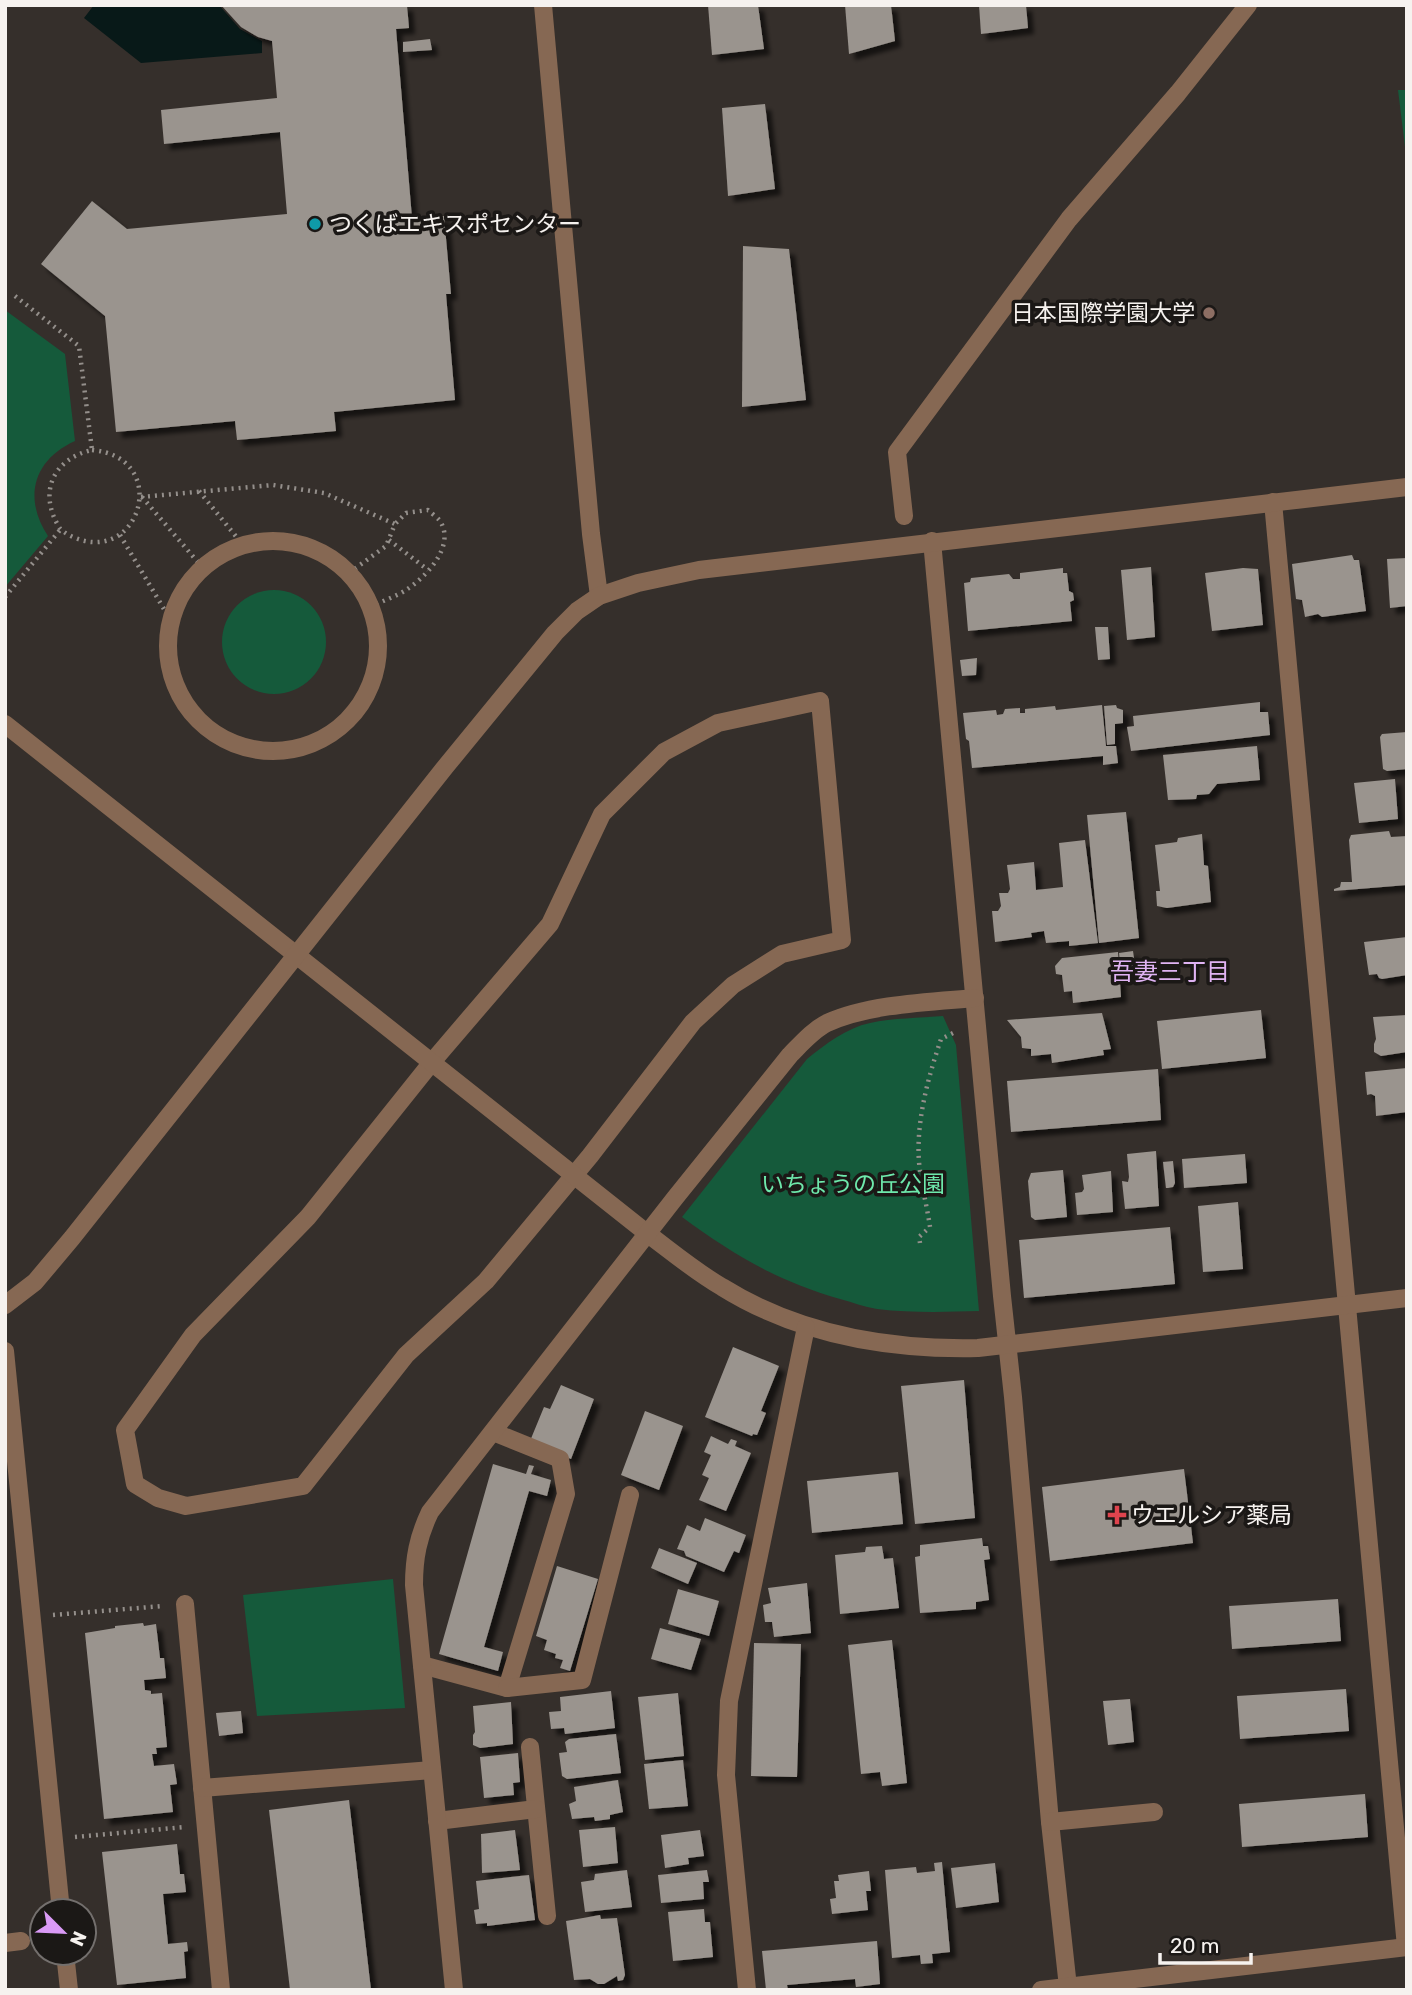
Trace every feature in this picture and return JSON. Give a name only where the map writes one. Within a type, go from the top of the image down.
[{"type":"street","points":[[543,5],[599,597]]},
{"type":"street","points":[[904,516],[897,452],[1069,219],[1178,93],[1248,5]]},
{"type":"street","points":[[5,1305],[34,1282],[72,1238],[446,766],[555,633],[578,611],[599,597],[638,583],[699,570],[1407,487]]},
{"type":"street","points":[[1041,1990],[1407,1947],[1273,502]]},
{"type":"street","points":[[265,541],[289,542],[311,548],[331,558],[349,573],[363,591],[378,635],[378,658],[373,680],[363,701],[349,719],[332,734],[290,751],[268,752],[224,740],[192,714],[181,698],[168,660],[171,621],[177,602],[187,585],[203,568],[222,554],[243,545],[265,541]]},
{"type":"street","points":[[932,541],[1013,1397],[1050,1822],[1068,1987]]},
{"type":"street","points":[[820,701],[842,940],[782,954],[733,985],[693,1022],[574,1175],[486,1281],[406,1355],[303,1486],[186,1506],[159,1498],[135,1484],[125,1430],[193,1335],[308,1217],[432,1062],[550,924],[602,814],[664,752],[718,723],[820,701]]},
{"type":"street","points":[[5,724],[648,1234],[721,1287],[806,1327],[850,1338],[915,1348],[978,1348],[1407,1298]]},
{"type":"street","points":[[454,1990],[414,1585],[414,1562],[422,1529],[436,1503],[790,1055],[825,1024],[855,1013],[975,998]]},
{"type":"street","points":[[747,1990],[726,1775],[729,1701],[806,1327]]},
{"type":"street","points":[[5,1351],[60,1897]]},
{"type":"street","points":[[493,1432],[560,1459],[566,1494],[506,1688]]},
{"type":"street","points":[[422,1665],[506,1688],[582,1680],[630,1495]]},
{"type":"street","points":[[185,1604],[221,1990]]},
{"type":"street","points":[[530,1747],[547,1916]]},
{"type":"street","points":[[202,1788],[432,1770]]},
{"type":"street","points":[[437,1821],[536,1809]]},
{"type":"street","points":[[1050,1822],[1154,1812]]},
{"type":"street","points":[[67,1967],[69,1990]]},
{"type":"path","points":[[15,296],[79,346],[92,450]]},
{"type":"path","points":[[92,450],[114,454],[132,468],[139,482],[141,497],[138,512],[120,535],[92,543],[79,540],[60,530],[51,511],[49,498],[50,484],[56,471],[78,453],[92,450]]},
{"type":"path","points":[[141,497],[274,485],[324,493],[395,524]]},
{"type":"path","points":[[199,491],[243,545]]},
{"type":"path","points":[[141,497],[203,568]]},
{"type":"path","points":[[349,573],[386,546],[395,524],[406,513],[428,510],[440,521],[446,537],[440,555],[428,570],[406,589],[370,607]]},
{"type":"path","points":[[5,597],[60,530]]},
{"type":"path","points":[[120,535],[171,621]]},
{"type":"path","points":[[389,540],[428,570]]},
{"type":"path","points":[[920,1243],[919,1237],[930,1227],[919,1163],[920,1132],[929,1078],[942,1039],[957,1031]]},
{"type":"path","points":[[52,1615],[185,1604]]},
{"type":"path","points":[[74,1837],[205,1825]]},
{"type":"green space","points":[[1398,90],[1407,90],[1407,163]]},
{"type":"green space","points":[[5,310],[65,354],[75,441],[61,449],[41,469],[34,494],[40,522],[48,536],[5,587]]},
{"type":"green space","points":[[274,590],[294,594],[311,605],[322,622],[326,642],[322,662],[311,679],[294,690],[274,694],[254,690],[237,679],[226,662],[222,642],[226,622],[237,605],[254,594]]},
{"type":"green space","name":"いちょうの丘公園","points":[[943,1016],[956,1045],[979,1311],[915,1312],[877,1309],[817,1292],[757,1266],[682,1217],[814,1053],[861,1025]]},
{"type":"green space","points":[[393,1579],[405,1708],[257,1716],[243,1595]]},
{"type":"shaded area","points":[[94,5],[219,5],[240,29],[262,41],[262,53],[141,63],[84,18]]},
{"type":"building","name":"つくばエキスポセンター","points":[[221,5],[407,5],[409,28],[396,29],[412,218],[444,216],[451,294],[446,294],[455,400],[334,412],[336,431],[237,440],[235,421],[116,432],[105,316],[41,264],[92,201],[127,229],[287,214],[280,132],[164,144],[161,110],[277,98],[272,41],[258,37],[241,27]]},
{"type":"building","points":[[708,5],[758,5],[764,49],[712,55]]},
{"type":"building","points":[[845,5],[891,5],[895,41],[849,54]]},
{"type":"building","points":[[979,5],[1026,5],[1028,28],[981,34]]},
{"type":"building","points":[[430,39],[432,50],[403,52],[403,42]]},
{"type":"building","points":[[765,104],[775,189],[728,196],[722,108]]},
{"type":"building","points":[[743,246],[789,249],[806,400],[742,407]]},
{"type":"building","points":[[1352,555],[1354,560],[1359,560],[1366,611],[1305,617],[1302,600],[1296,599],[1292,564]]},
{"type":"building","points":[[1407,558],[1407,606],[1390,608],[1387,559]]},
{"type":"building","points":[[1151,567],[1155,637],[1127,640],[1121,570]]},
{"type":"building","points":[[1063,568],[1063,573],[1067,573],[1069,591],[1073,593],[1074,600],[1070,602],[1072,621],[968,631],[964,583],[970,582],[971,578],[1009,574],[1013,579],[1020,579],[1020,573]]},
{"type":"building","points":[[1243,568],[1258,569],[1263,625],[1212,631],[1205,573]]},
{"type":"building","points":[[1095,627],[1108,627],[1110,659],[1098,660]]},
{"type":"building","points":[[977,658],[976,675],[962,676],[960,660]]},
{"type":"building","points":[[1260,702],[1260,712],[1268,712],[1270,735],[1131,751],[1127,727],[1134,726],[1133,716]]},
{"type":"building","points":[[1102,705],[1106,746],[1116,746],[1118,763],[1103,765],[1103,756],[972,768],[963,713],[996,710],[997,715],[1003,714],[1005,709],[1020,708],[1020,713],[1025,713],[1025,709],[1055,706],[1056,710]]},
{"type":"building","points":[[1116,705],[1123,710],[1123,723],[1115,724],[1115,744],[1107,745],[1104,706]]},
{"type":"building","points":[[1407,732],[1407,769],[1383,769],[1380,737],[1382,734]]},
{"type":"building","points":[[1257,746],[1260,780],[1217,784],[1209,794],[1197,795],[1196,799],[1168,800],[1163,755]]},
{"type":"building","points":[[1395,779],[1398,819],[1359,823],[1354,783]]},
{"type":"building","points":[[1126,812],[1139,938],[1099,943],[1087,815]]},
{"type":"building","points":[[1389,831],[1391,837],[1407,836],[1407,885],[1334,891],[1340,887],[1341,882],[1352,882],[1349,840],[1351,835]]},
{"type":"building","points":[[1202,834],[1211,902],[1167,908],[1157,906],[1156,891],[1160,891],[1155,845]]},
{"type":"building","points":[[1085,840],[1098,943],[1069,946],[1069,941],[1046,943],[1044,931],[1031,933],[1032,937],[995,942],[992,911],[998,911],[1001,906],[999,893],[1008,893],[1010,889],[1007,865],[1034,862],[1036,890],[1063,887],[1059,843]]},
{"type":"building","points":[[1407,937],[1407,975],[1382,979],[1377,974],[1369,975],[1364,942]]},
{"type":"building","points":[[1133,951],[1136,972],[1121,973],[1119,953]]},
{"type":"building","points":[[1118,952],[1121,997],[1073,1003],[1072,991],[1064,992],[1062,975],[1056,974],[1055,966],[1062,958]]},
{"type":"building","points":[[1261,1010],[1266,1058],[1162,1069],[1157,1021]]},
{"type":"building","points":[[1102,1013],[1111,1049],[1103,1050],[1104,1055],[1052,1063],[1051,1054],[1031,1056],[1031,1049],[1022,1048],[1021,1037],[1007,1020]]},
{"type":"building","points":[[1407,1015],[1407,1052],[1381,1056],[1374,1052],[1376,1039],[1373,1017]]},
{"type":"building","points":[[1407,1068],[1407,1112],[1376,1116],[1375,1096],[1367,1095],[1365,1072]]},
{"type":"building","points":[[1158,1069],[1161,1120],[1011,1132],[1007,1081]]},
{"type":"building","points":[[1156,1151],[1159,1206],[1125,1209],[1122,1181],[1128,1182],[1129,1177],[1127,1154]]},
{"type":"building","points":[[1245,1154],[1247,1183],[1184,1188],[1182,1159]]},
{"type":"building","points":[[1173,1161],[1175,1183],[1173,1187],[1166,1188],[1163,1162]]},
{"type":"building","points":[[1063,1170],[1067,1217],[1035,1220],[1031,1217],[1028,1181],[1031,1173]]},
{"type":"building","points":[[1111,1171],[1113,1212],[1077,1215],[1075,1193],[1084,1189],[1082,1175]]},
{"type":"building","points":[[1238,1202],[1243,1269],[1203,1272],[1198,1206]]},
{"type":"building","points":[[1170,1227],[1175,1284],[1024,1298],[1019,1240]]},
{"type":"building","points":[[733,1347],[779,1366],[761,1411],[766,1413],[757,1435],[752,1436],[705,1417]]},
{"type":"building","points":[[964,1380],[975,1518],[915,1524],[901,1386]]},
{"type":"building","points":[[561,1385],[594,1399],[571,1459],[530,1441],[544,1407],[550,1409]]},
{"type":"building","points":[[645,1411],[683,1426],[659,1490],[621,1475]]},
{"type":"building","points":[[711,1436],[728,1444],[731,1439],[737,1441],[735,1446],[751,1453],[726,1511],[699,1500],[709,1478],[702,1475],[711,1455],[704,1452]]},
{"type":"building","points":[[493,1464],[526,1474],[529,1465],[534,1466],[531,1474],[551,1480],[547,1496],[529,1491],[484,1647],[503,1652],[498,1671],[439,1654]]},
{"type":"building","name":"ウエルシア薬局","points":[[1184,1469],[1193,1543],[1050,1561],[1042,1487]]},
{"type":"building","points":[[898,1472],[903,1524],[812,1533],[807,1481]]},
{"type":"building","points":[[705,1518],[746,1535],[739,1553],[734,1551],[724,1572],[686,1556],[684,1551],[677,1549],[687,1525],[700,1531]]},
{"type":"building","points":[[982,1538],[983,1546],[988,1546],[990,1559],[984,1560],[989,1600],[976,1602],[976,1609],[920,1613],[915,1557],[920,1556],[920,1545]]},
{"type":"building","points":[[882,1546],[884,1559],[893,1558],[899,1608],[840,1614],[835,1555],[865,1552],[866,1547]]},
{"type":"building","points":[[659,1548],[697,1563],[688,1584],[651,1568]]},
{"type":"building","points":[[557,1566],[598,1579],[570,1671],[560,1668],[563,1660],[555,1658],[556,1654],[544,1650],[547,1640],[536,1636]]},
{"type":"building","points":[[807,1583],[811,1633],[774,1637],[772,1622],[765,1622],[763,1605],[771,1603],[768,1588]]},
{"type":"building","points":[[678,1589],[719,1601],[709,1636],[668,1624]]},
{"type":"building","points":[[1338,1599],[1341,1641],[1232,1649],[1229,1606]]},
{"type":"building","points":[[143,1623],[144,1626],[156,1624],[160,1658],[164,1658],[166,1678],[144,1680],[145,1690],[151,1691],[151,1694],[162,1693],[167,1747],[156,1748],[157,1754],[152,1754],[154,1766],[174,1764],[177,1784],[170,1785],[173,1812],[104,1819],[85,1633]]},
{"type":"building","points":[[660,1628],[701,1639],[691,1670],[651,1659]]},
{"type":"building","points":[[892,1640],[907,1783],[882,1786],[880,1772],[861,1774],[848,1645]]},
{"type":"building","points":[[754,1643],[801,1644],[797,1777],[751,1776]]},
{"type":"building","points":[[1346,1689],[1349,1731],[1240,1739],[1237,1696]]},
{"type":"building","points":[[611,1691],[615,1728],[565,1734],[564,1728],[551,1729],[549,1712],[561,1711],[560,1697]]},
{"type":"building","points":[[678,1693],[684,1756],[645,1760],[638,1697]]},
{"type":"building","points":[[1130,1699],[1134,1742],[1108,1745],[1103,1701]]},
{"type":"building","points":[[511,1702],[513,1744],[480,1748],[473,1745],[473,1706]]},
{"type":"building","points":[[241,1711],[243,1733],[219,1736],[216,1713]]},
{"type":"building","points":[[616,1734],[621,1773],[567,1779],[562,1776],[559,1753],[567,1752],[565,1742],[569,1739]]},
{"type":"building","points":[[518,1753],[520,1782],[513,1783],[514,1795],[484,1798],[480,1757]]},
{"type":"building","points":[[683,1760],[688,1806],[649,1809],[644,1764]]},
{"type":"building","points":[[618,1780],[623,1812],[610,1815],[610,1819],[572,1819],[569,1804],[576,1801],[574,1787]]},
{"type":"building","points":[[1365,1794],[1368,1837],[1242,1847],[1239,1804]]},
{"type":"building","points":[[349,1800],[371,1990],[290,1990],[269,1810]]},
{"type":"building","points":[[615,1827],[618,1863],[583,1867],[579,1830]]},
{"type":"building","points":[[515,1830],[520,1870],[482,1873],[481,1834]]},
{"type":"building","points":[[700,1830],[704,1856],[688,1858],[689,1864],[665,1868],[661,1835]]},
{"type":"building","points":[[177,1844],[180,1874],[184,1874],[186,1892],[163,1894],[168,1944],[187,1942],[188,1951],[184,1952],[186,1978],[117,1985],[102,1852]]},
{"type":"building","points":[[942,1862],[950,1952],[932,1954],[933,1963],[921,1964],[920,1955],[892,1958],[885,1870],[916,1867],[917,1873],[935,1871],[934,1863]]},
{"type":"building","points":[[995,1863],[999,1902],[956,1908],[951,1868]]},
{"type":"building","points":[[627,1870],[632,1907],[585,1912],[581,1882],[594,1880],[595,1874]]},
{"type":"building","points":[[707,1870],[709,1882],[703,1882],[704,1899],[661,1903],[658,1875]]},
{"type":"building","points":[[869,1871],[871,1891],[866,1891],[868,1910],[832,1914],[830,1899],[836,1898],[834,1881],[839,1881],[838,1875]]},
{"type":"building","points":[[529,1875],[535,1920],[487,1926],[487,1923],[476,1924],[474,1910],[479,1909],[476,1881]]},
{"type":"building","points":[[704,1909],[705,1922],[710,1922],[713,1957],[673,1961],[668,1912]]},
{"type":"building","points":[[600,1915],[601,1919],[617,1918],[625,1975],[623,1980],[618,1981],[617,1976],[604,1984],[598,1984],[590,1979],[574,1980],[566,1921]]},
{"type":"building","points":[[877,1941],[880,1984],[856,1987],[855,1979],[787,1985],[788,1990],[766,1990],[762,1951]]},
{"type":"place","name":"つくばエキスポセンター","points":[[315,224]]},
{"type":"place","name":"日本国際学園大学","points":[[1209,313]]},
{"type":"place","name":"ウエルシア薬局","points":[[1117,1515]]},
{"type":"district","name":"吾妻三丁目","points":[[1170,972]]}]
